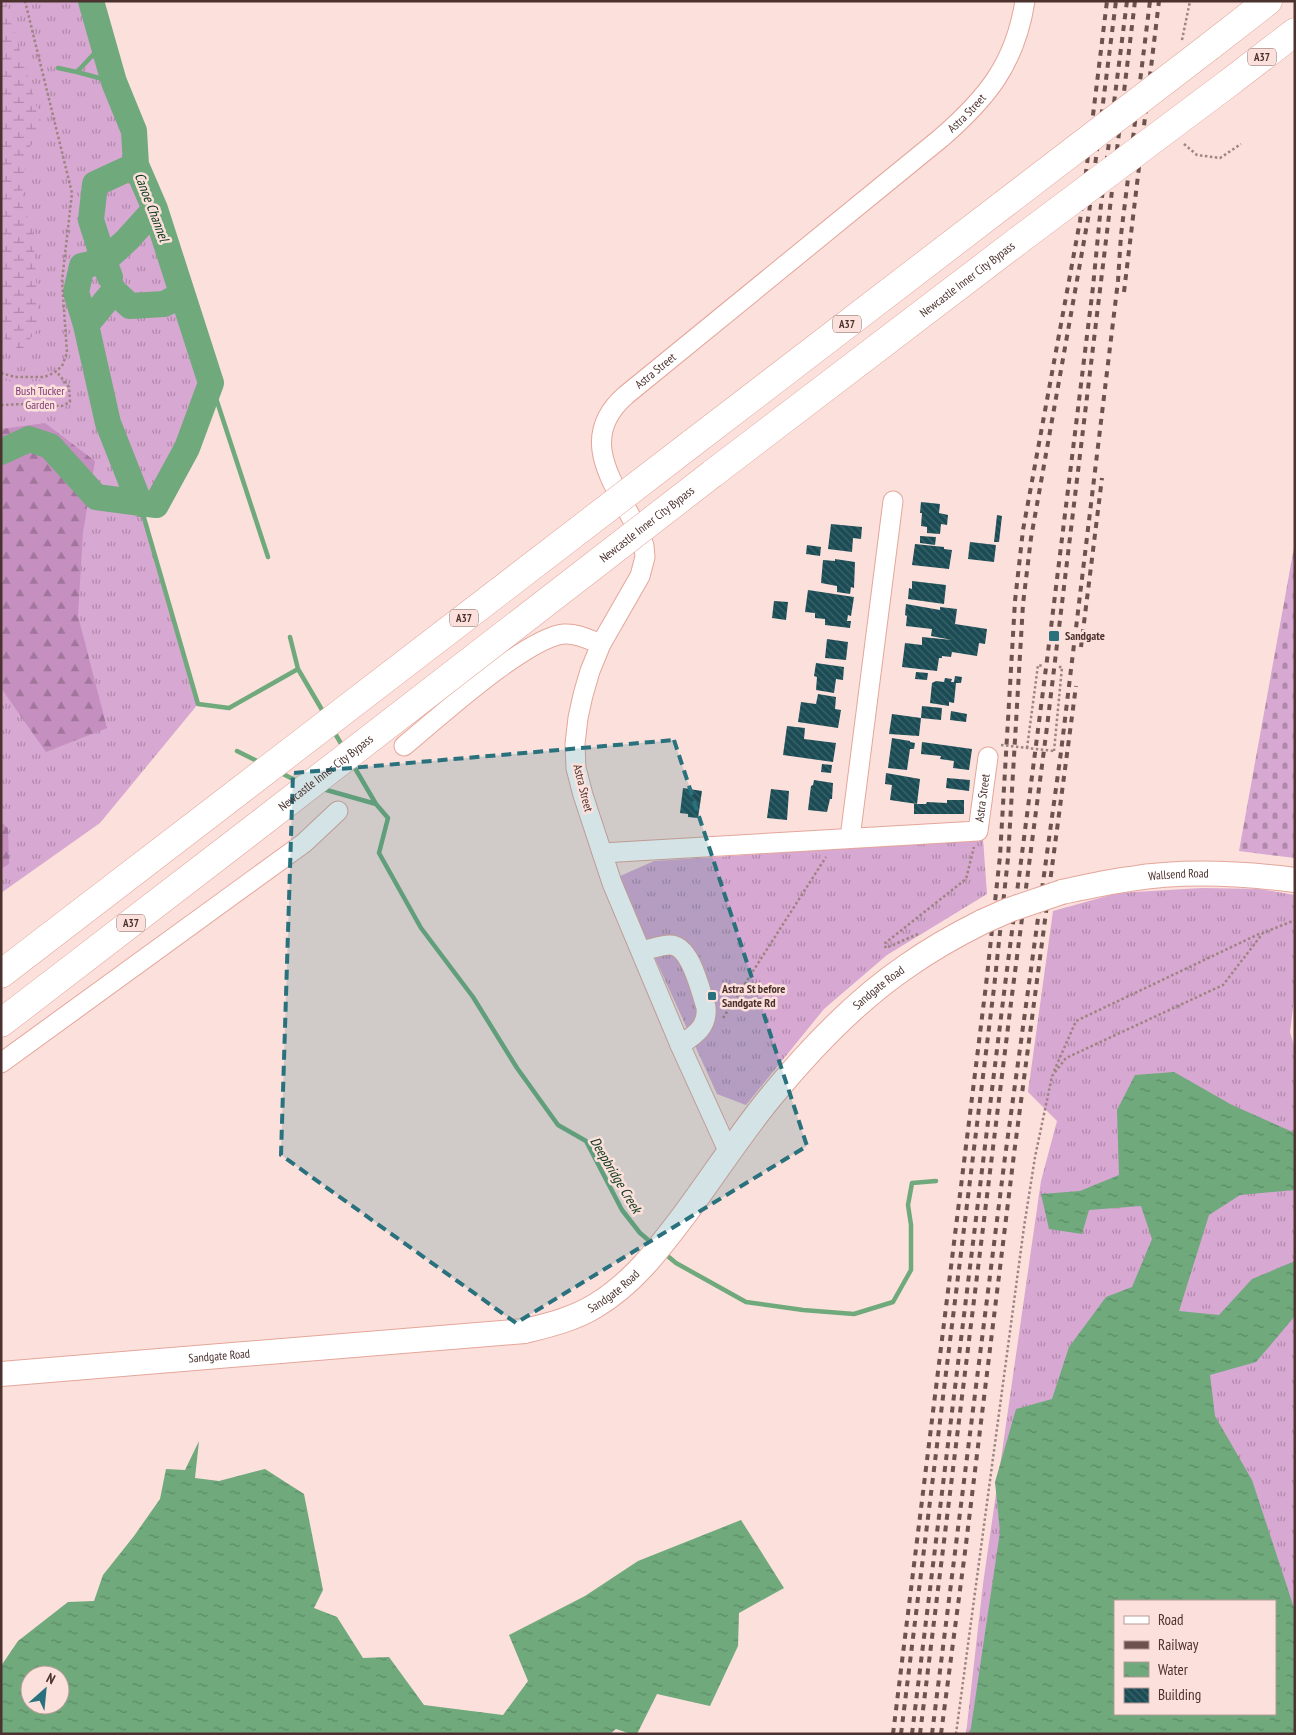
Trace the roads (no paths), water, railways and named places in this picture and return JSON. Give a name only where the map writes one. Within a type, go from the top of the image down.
[{"type":"highway","name":"A37","points":[[1,974],[1268,1]]},
{"type":"highway","name":"Newcastle Inner City Bypass","points":[[1,1023],[712,474],[1295,32]]},
{"type":"main road","name":"Wallsend Road","points":[[1062,892],[1132,878],[1166,875],[1254,875],[1295,880]]},
{"type":"main road","name":"Sandgate Road","points":[[4,1373],[525,1331],[549,1326],[572,1317],[595,1306],[634,1277],[669,1235],[769,1099],[821,1040],[872,991],[941,943],[1008,910],[1062,892]]},
{"type":"street","name":"Astra Street","points":[[729,1152],[680,1045],[612,883],[580,786],[576,768],[578,718],[590,670],[601,644],[640,576],[645,557],[641,537],[608,474],[604,462],[602,451],[603,430],[612,409],[626,395],[941,138],[979,103],[994,84],[1007,62],[1025,1]]},
{"type":"street","points":[[844,838],[893,501]]},
{"type":"street","points":[[404,746],[487,678],[543,640],[564,634],[601,644]]},
{"type":"street","name":"Astra Street","points":[[602,853],[978,831],[994,751]]},
{"type":"street","points":[[1,1063],[304,843],[338,811]]},
{"type":"street","points":[[642,951],[664,946],[675,946],[680,948],[688,958],[707,1014],[706,1021],[698,1032],[680,1045]]},
{"type":"water","points":[[1174,1072],[1232,1105],[1295,1133],[1295,1190],[1240,1195],[1209,1215],[1179,1311],[1219,1315],[1252,1279],[1295,1261],[1295,1316],[1256,1362],[1210,1375],[1215,1416],[1252,1480],[1295,1611],[1295,1734],[970,1734],[1000,1532],[995,1482],[1016,1409],[1052,1399],[1069,1347],[1106,1297],[1132,1287],[1152,1239],[1141,1206],[1089,1210],[1082,1234],[1049,1229],[1041,1194],[1080,1191],[1119,1175],[1117,1110],[1135,1075]]},
{"type":"water","points":[[199,1441],[195,1478],[219,1481],[265,1469],[304,1494],[323,1590],[314,1608],[337,1617],[363,1658],[389,1657],[424,1705],[503,1715],[528,1681],[509,1635],[585,1596],[638,1561],[741,1520],[784,1588],[739,1613],[738,1646],[710,1706],[657,1694],[637,1734],[616,1729],[610,1734],[1,1734],[1,1666],[18,1641],[68,1602],[94,1601],[103,1575],[160,1499],[166,1469],[185,1470]]},
{"type":"waterway","name":"Canoe Channel","points":[[1,452],[29,439],[50,446],[96,497],[156,505],[187,448],[211,383],[155,209],[136,165],[134,131],[114,82],[91,1]]},
{"type":"waterway","points":[[104,43],[77,72],[114,82]]},
{"type":"waterway","points":[[58,68],[77,72]]},
{"type":"waterway","points":[[136,165],[95,184],[91,220],[104,261],[127,240],[155,209]]},
{"type":"waterway","points":[[86,325],[76,292],[82,266],[104,261],[110,277]]},
{"type":"waterway","points":[[140,504],[108,423],[86,325],[114,291],[130,306],[164,304],[182,295]]},
{"type":"waterway","name":"Canoe Channel","points":[[211,383],[268,557]]},
{"type":"waterway","points":[[140,504],[198,704],[229,708],[298,669],[325,715]]},
{"type":"waterway","points":[[290,637],[298,669]]},
{"type":"waterway","points":[[333,730],[343,747]]},
{"type":"waterway","points":[[237,751],[261,763]]},
{"type":"waterway","name":"Deepbridge Creek","points":[[323,789],[376,804],[352,763]]},
{"type":"waterway","points":[[279,772],[299,782]]},
{"type":"waterway","name":"Deepbridge Creek","points":[[376,804],[388,818],[379,853],[421,928],[473,997],[517,1068],[558,1125],[586,1141],[622,1210],[640,1233],[653,1244]]},
{"type":"waterway","name":"Deepbridge Creek","points":[[664,1253],[676,1263],[746,1302],[803,1310],[854,1314],[893,1302],[911,1270],[911,1225],[908,1205],[912,1183],[936,1181]]},
{"type":"railway","points":[[893,1734],[986,985],[1000,856],[1015,601],[1023,530],[1080,221],[1107,1]]},
{"type":"railway","points":[[901,1734],[994,988],[1008,858],[1023,604],[1031,538],[1089,213],[1116,1]]},
{"type":"railway","points":[[912,1734],[1047,660],[1127,1]]},
{"type":"railway","points":[[920,1734],[1047,727],[1135,1]]},
{"type":"railway","points":[[932,1734],[1005,1157],[1061,752],[1150,1]]},
{"type":"railway","points":[[1124,292],[1159,1]]},
{"type":"railway","points":[[1081,647],[1102,478]]},
{"type":"railway","points":[[941,1734],[1014,1154],[1076,686]]},
{"type":"place","name":"Sandgate","points":[[1054,636]]},
{"type":"place","name":"Astra St before Sandgate Rd","points":[[712,996]]},
{"type":"park label","name":"Bush Tucker Garden","points":[[40,398]]}]
